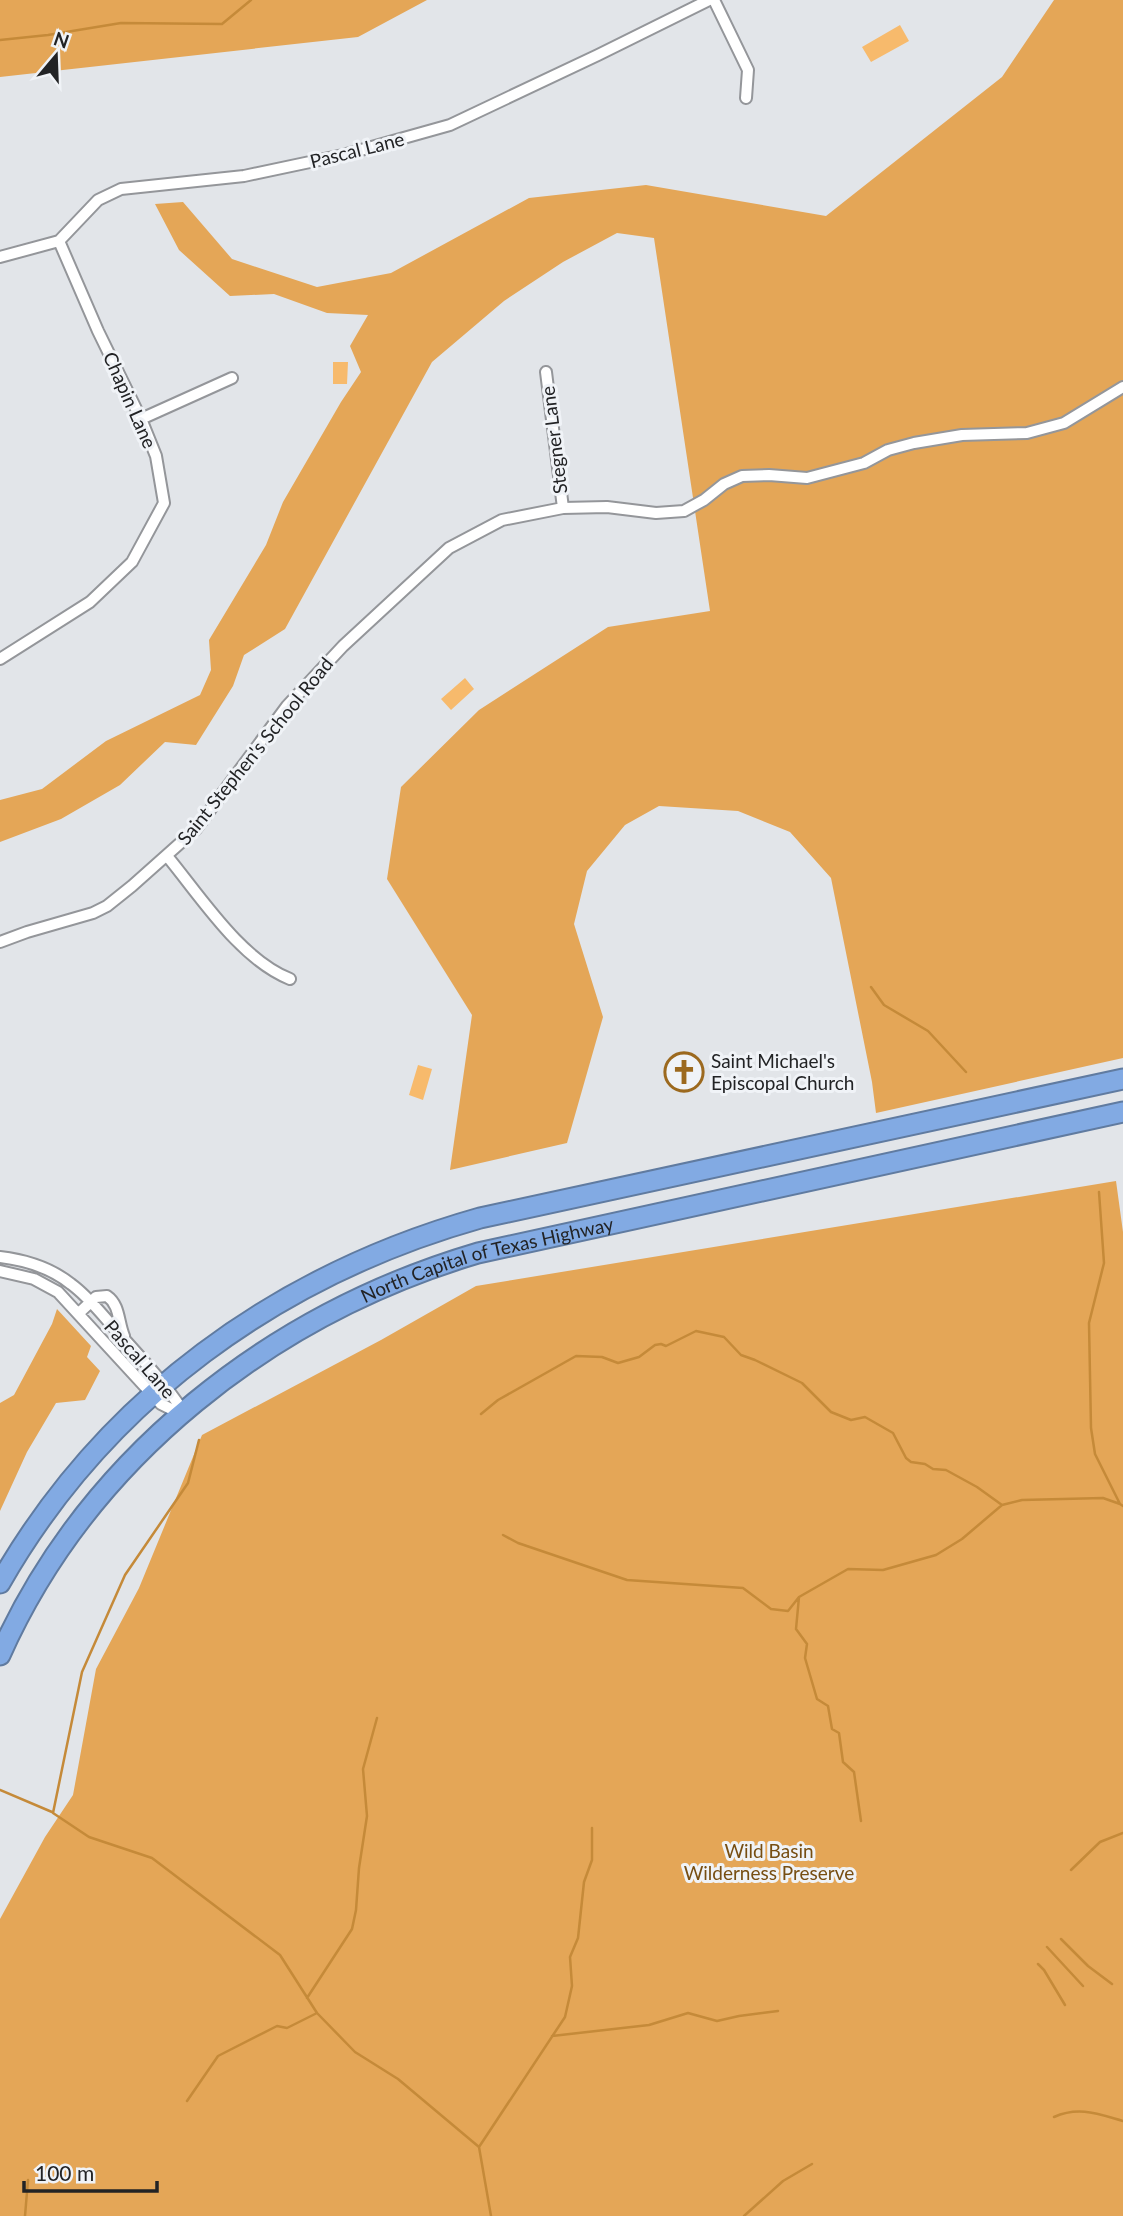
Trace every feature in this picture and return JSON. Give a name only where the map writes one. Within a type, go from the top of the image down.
[{"type":"highway","name":"North Capital of Texas Highway","points":[[0,1583],[23,1544],[68,1484],[110,1437],[158,1390],[215,1344],[284,1298],[346,1266],[409,1240],[506,1212],[1123,1079]]},
{"type":"highway","name":"North Capital of Texas Highway","points":[[0,1654],[24,1607],[80,1522],[122,1471],[183,1411],[246,1363],[314,1320],[371,1292],[436,1265],[529,1240],[1123,1112]]},
{"type":"highway","points":[[866,1133],[873,1166]]},
{"type":"street","points":[[712,0],[748,70],[746,98]]},
{"type":"street","name":"Pascal Lane","points":[[59,242],[98,200],[121,189],[238,177],[343,155],[450,125],[712,0]]},
{"type":"street","points":[[0,257],[59,242]]},
{"type":"street","name":"Chapin Lane","points":[[0,659],[90,602],[132,562],[164,503],[156,456],[59,242]]},
{"type":"street","name":"Stegner Lane","points":[[546,372],[563,508]]},
{"type":"street","points":[[141,419],[232,378]]},
{"type":"street","name":"Saint Stephen's School Road","points":[[0,942],[93,913],[107,906],[167,856],[208,814],[288,706],[318,671],[450,548],[502,520],[563,508],[607,507],[656,513],[684,512],[724,484],[742,476],[807,478],[864,463],[888,450],[915,443],[962,436],[1027,433],[1064,423],[1123,387]]},
{"type":"street","points":[[167,856],[249,954],[270,970],[290,979]]},
{"type":"street","name":"Pascal Lane","points":[[0,1258],[29,1263],[71,1283],[128,1344],[158,1390]]},
{"type":"street","name":"Pascal Lane","points":[[0,1271],[34,1279],[61,1294],[158,1390],[183,1411]]},
{"type":"street","points":[[61,1294],[71,1283]]},
{"type":"street","points":[[79,1313],[103,1295],[112,1300],[128,1344]]},
{"type":"shaded area","points":[[900,25],[909,41],[871,62],[862,47]]},
{"type":"shaded area","points":[[333,362],[348,362],[347,384],[333,384]]},
{"type":"shaded area","points":[[465,678],[474,689],[451,710],[441,699]]},
{"type":"shaded area","points":[[418,1065],[432,1069],[423,1100],[409,1095]]},
{"type":"green space","points":[[0,0],[427,0],[358,37],[0,77]]},
{"type":"green space","points":[[1054,0],[1123,0],[1123,1058],[876,1113],[831,878],[790,832],[738,811],[659,806],[625,825],[587,871],[574,924],[603,1017],[567,1143],[450,1170],[472,1015],[387,879],[401,787],[479,710],[608,627],[710,611],[654,238],[617,233],[563,262],[504,301],[432,362],[285,629],[244,655],[233,686],[196,745],[165,742],[120,785],[61,819],[0,842],[0,800],[42,789],[106,741],[200,695],[211,670],[209,640],[266,545],[283,502],[361,372],[350,346],[368,315],[327,313],[274,294],[230,296],[179,250],[155,204],[183,202],[232,259],[317,287],[391,273],[529,198],[646,185],[826,216],[1002,77]]},
{"type":"green space","name":"Wild Basin Wilderness Preserve","points":[[1116,1181],[1123,1232],[1123,2216],[0,2216],[0,1919],[45,1837],[73,1795],[96,1669],[139,1588],[202,1435],[476,1286]]},
{"type":"green space","points":[[57,1309],[91,1346],[87,1357],[100,1371],[85,1400],[56,1403],[27,1452],[0,1511],[0,1403],[14,1395],[52,1324]]},
{"type":"waterway","points":[[0,40],[121,23],[222,24],[251,0]]},
{"type":"waterway","points":[[871,987],[884,1005],[928,1031],[966,1072]]},
{"type":"waterway","points":[[1099,1192],[1104,1263],[1089,1323],[1091,1428],[1095,1454],[1123,1506]]},
{"type":"waterway","points":[[481,1414],[498,1400],[576,1356],[602,1357],[618,1363],[639,1357],[655,1345],[666,1346],[696,1331],[724,1337],[741,1355],[802,1383],[831,1412],[851,1420],[865,1417],[893,1433],[906,1458],[911,1462],[946,1470],[1002,1505]]},
{"type":"waterway","points":[[199,1440],[188,1483],[125,1575],[82,1672],[53,1813],[89,1837],[152,1858],[280,1955],[317,2013],[355,2052],[398,2079],[479,2147]]},
{"type":"waterway","points":[[503,1535],[518,1543],[627,1580],[743,1588],[771,1609],[788,1611],[799,1597],[848,1569],[883,1570],[936,1555],[962,1539],[1002,1505],[1022,1500],[1103,1498],[1120,1504]]},
{"type":"waterway","points":[[799,1597],[796,1629],[807,1644],[805,1658],[817,1699],[828,1706],[832,1729],[839,1733],[843,1762],[854,1772],[861,1821]]},
{"type":"waterway","points":[[307,1998],[352,1929],[367,1816],[363,1769],[377,1718]]},
{"type":"waterway","points":[[0,1790],[52,1812]]},
{"type":"waterway","points":[[491,2216],[479,2147],[565,2017],[572,1986],[570,1957],[578,1938],[584,1882],[592,1860],[592,1828]]},
{"type":"waterway","points":[[1071,1870],[1100,1842],[1123,1833]]},
{"type":"waterway","points":[[1061,1939],[1088,1966],[1112,1984]]},
{"type":"waterway","points":[[1047,1947],[1083,1986]]},
{"type":"waterway","points":[[1038,1964],[1065,2005]]},
{"type":"waterway","points":[[552,2036],[649,2025],[688,2013],[717,2021],[778,2011]]},
{"type":"waterway","points":[[187,2101],[218,2056],[277,2026],[287,2028],[317,2013]]},
{"type":"waterway","points":[[1054,2117],[1080,2112],[1123,2121]]},
{"type":"waterway","points":[[744,2216],[783,2181],[812,2164]]},
{"type":"waterway","points":[[25,2216],[28,2180]]},
{"type":"place","name":"Saint Michael's Episcopal Church","points":[[684,1072]]}]
